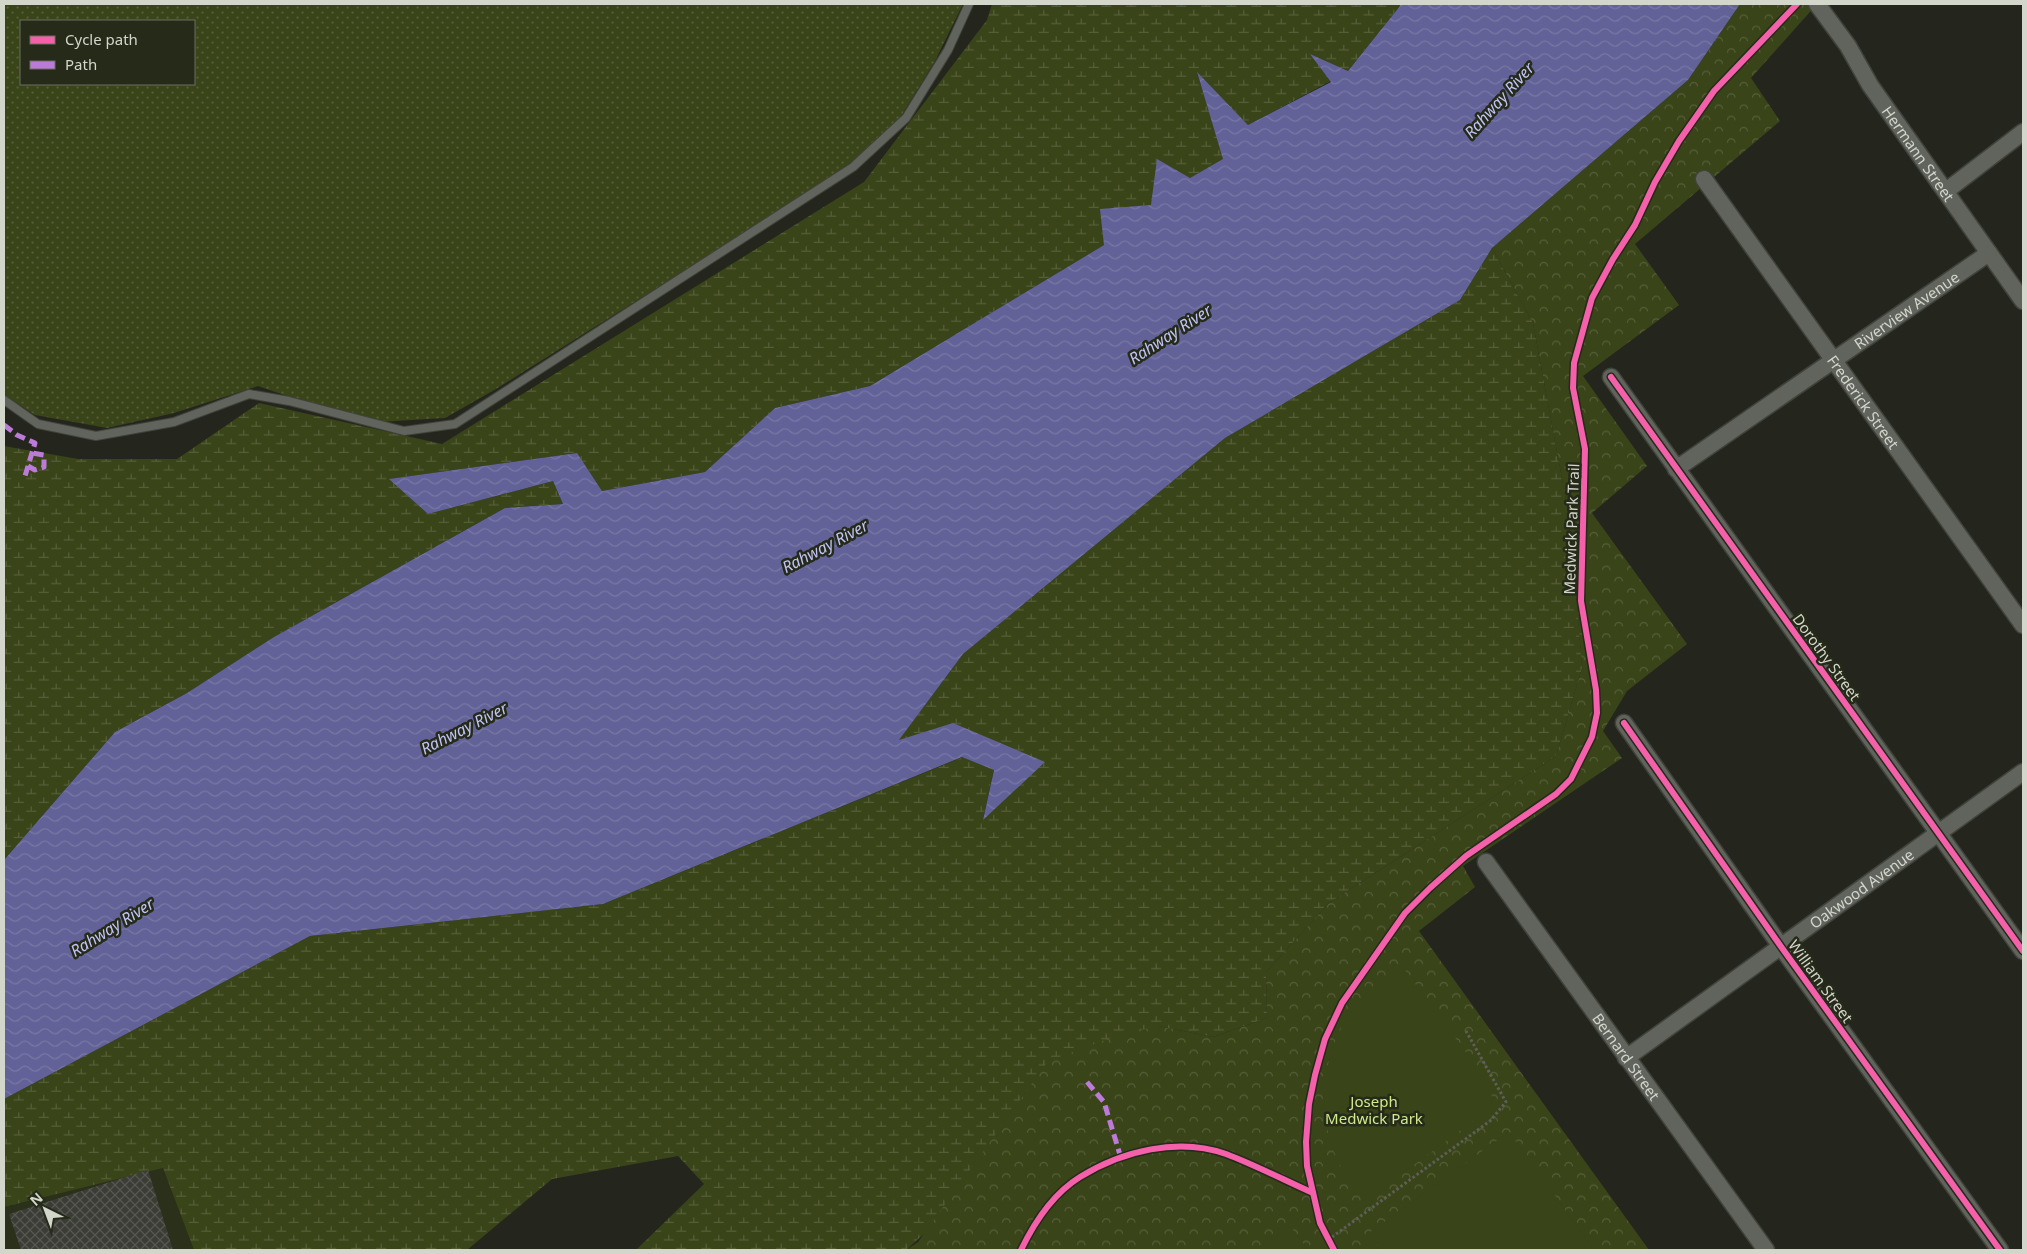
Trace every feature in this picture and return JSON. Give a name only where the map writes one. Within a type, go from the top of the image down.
[{"type":"street","name":"Hermann Street","points":[[1817,4],[1848,46],[1870,84],[2023,301]]},
{"type":"street","points":[[1946,191],[2023,132]]},
{"type":"street","name":"Frederick Street","points":[[1704,179],[2023,625]]},
{"type":"street","name":"Riverview Avenue","points":[[1676,469],[1834,362],[1989,253]]},
{"type":"street","name":"Dorothy Street","points":[[1611,377],[1939,832],[2023,952]]},
{"type":"street","name":"William Street","points":[[1624,723],[1782,948],[2000,1250]]},
{"type":"street","name":"Oakwood Avenue","points":[[1626,1058],[1782,948],[2023,772]]},
{"type":"street","name":"Bernard Street","points":[[1486,862],[1766,1250]]},
{"type":"lane","points":[[4,400],[38,424],[96,436],[174,422],[249,394],[290,401],[404,431],[455,424],[853,167],[906,118],[948,50],[969,4]]},
{"type":"path","points":[[1324,1232],[1329,1243],[1490,1121],[1506,1102],[1466,1031]]},
{"type":"shaded area","points":[[163,1168],[194,1250],[4,1250],[4,1207]]},
{"type":"green space","points":[[4,4],[963,4],[935,61],[895,126],[832,178],[496,389],[445,418],[378,422],[325,409],[258,386],[174,413],[107,428],[35,415],[4,395]]},
{"type":"green space","points":[[992,4],[1399,4],[1400,6],[1348,71],[1311,55],[1331,81],[1248,125],[1197,73],[1224,159],[1190,178],[1151,205],[1104,245],[870,386],[775,408],[705,472],[602,491],[576,453],[390,479],[428,514],[553,481],[563,504],[505,508],[274,637],[187,693],[115,732],[4,860],[4,446],[78,459],[177,459],[259,403],[442,444],[864,182],[987,20]]},
{"type":"green space","name":"Joseph Medwick Park","points":[[1740,4],[1817,4],[1751,78],[1780,121],[1635,244],[1679,305],[1583,376],[1647,466],[1592,513],[1687,644],[1627,691],[1603,731],[1622,758],[1463,866],[1475,887],[1419,931],[1649,1250],[906,1250],[918,1242],[1048,1061],[1119,1035],[1158,1026],[1213,1037],[1267,1018],[1266,972],[1329,903],[1556,756],[1582,668],[1571,527],[1533,323],[1492,248],[1688,80]]},
{"type":"green space","points":[[1492,248],[1533,323],[1571,527],[1582,668],[1556,756],[1329,903],[1266,972],[1267,1018],[1213,1037],[1158,1026],[906,1250],[636,1250],[704,1184],[678,1156],[552,1179],[467,1250],[194,1250],[163,1168],[4,1207],[4,1099],[310,936],[603,904],[963,757],[994,769],[983,819],[1044,762],[898,741],[963,654],[1225,438],[1460,300]]},
{"type":"green space","points":[[1402,966],[1487,1081],[1492,1100],[1484,1115],[1473,1121],[1365,1201],[1339,1163],[1331,1142],[1324,1098],[1326,1076],[1331,1054],[1339,1033],[1350,1014],[1364,996]]},
{"type":"green space","points":[[1509,1132],[1594,1250],[1381,1250],[1369,1233]]},
{"type":"green space","points":[[1290,1226],[1308,1250],[1256,1250]]},
{"type":"water","name":"Rahway River","points":[[1399,4],[1740,4],[1688,80],[1492,248],[1460,300],[1225,438],[963,654],[899,740],[953,723],[1045,762],[983,820],[994,770],[962,757],[603,904],[310,936],[4,1099],[4,860],[115,732],[187,693],[274,637],[505,508],[563,504],[553,481],[428,514],[389,479],[577,453],[602,491],[705,472],[775,408],[870,386],[1104,245],[1100,209],[1151,205],[1157,159],[1190,178],[1223,159],[1197,72],[1248,125],[1331,82],[1310,54],[1348,71],[1400,6]]},
{"type":"building","points":[[148,1170],[173,1250],[21,1250],[9,1214]]},
{"type":"marked path","points":[[4,425],[17,435],[35,443],[25,476]]},
{"type":"marked path","points":[[28,466],[35,470],[44,467],[44,455],[32,453]]},
{"type":"marked path","points":[[1087,1082],[1104,1102],[1121,1158]]},
{"type":"cycle path","name":"Medwick Park Trail","points":[[1334,1250],[1320,1223],[1307,1166],[1306,1142],[1309,1104],[1315,1075],[1325,1039],[1342,1003],[1405,913],[1466,856],[1556,794],[1571,779],[1592,737],[1597,713],[1596,690],[1581,601],[1585,449],[1573,388],[1574,363],[1592,298],[1613,259],[1635,225],[1655,182],[1679,141],[1714,91],[1797,4]]},
{"type":"cycle path","points":[[1611,377],[2023,951]]},
{"type":"cycle path","points":[[1624,723],[1782,948],[2000,1250]]},
{"type":"cycle path","points":[[1021,1250],[1032,1229],[1053,1200],[1080,1177],[1114,1160],[1151,1149],[1170,1147],[1208,1149],[1237,1158],[1313,1193]]}]
